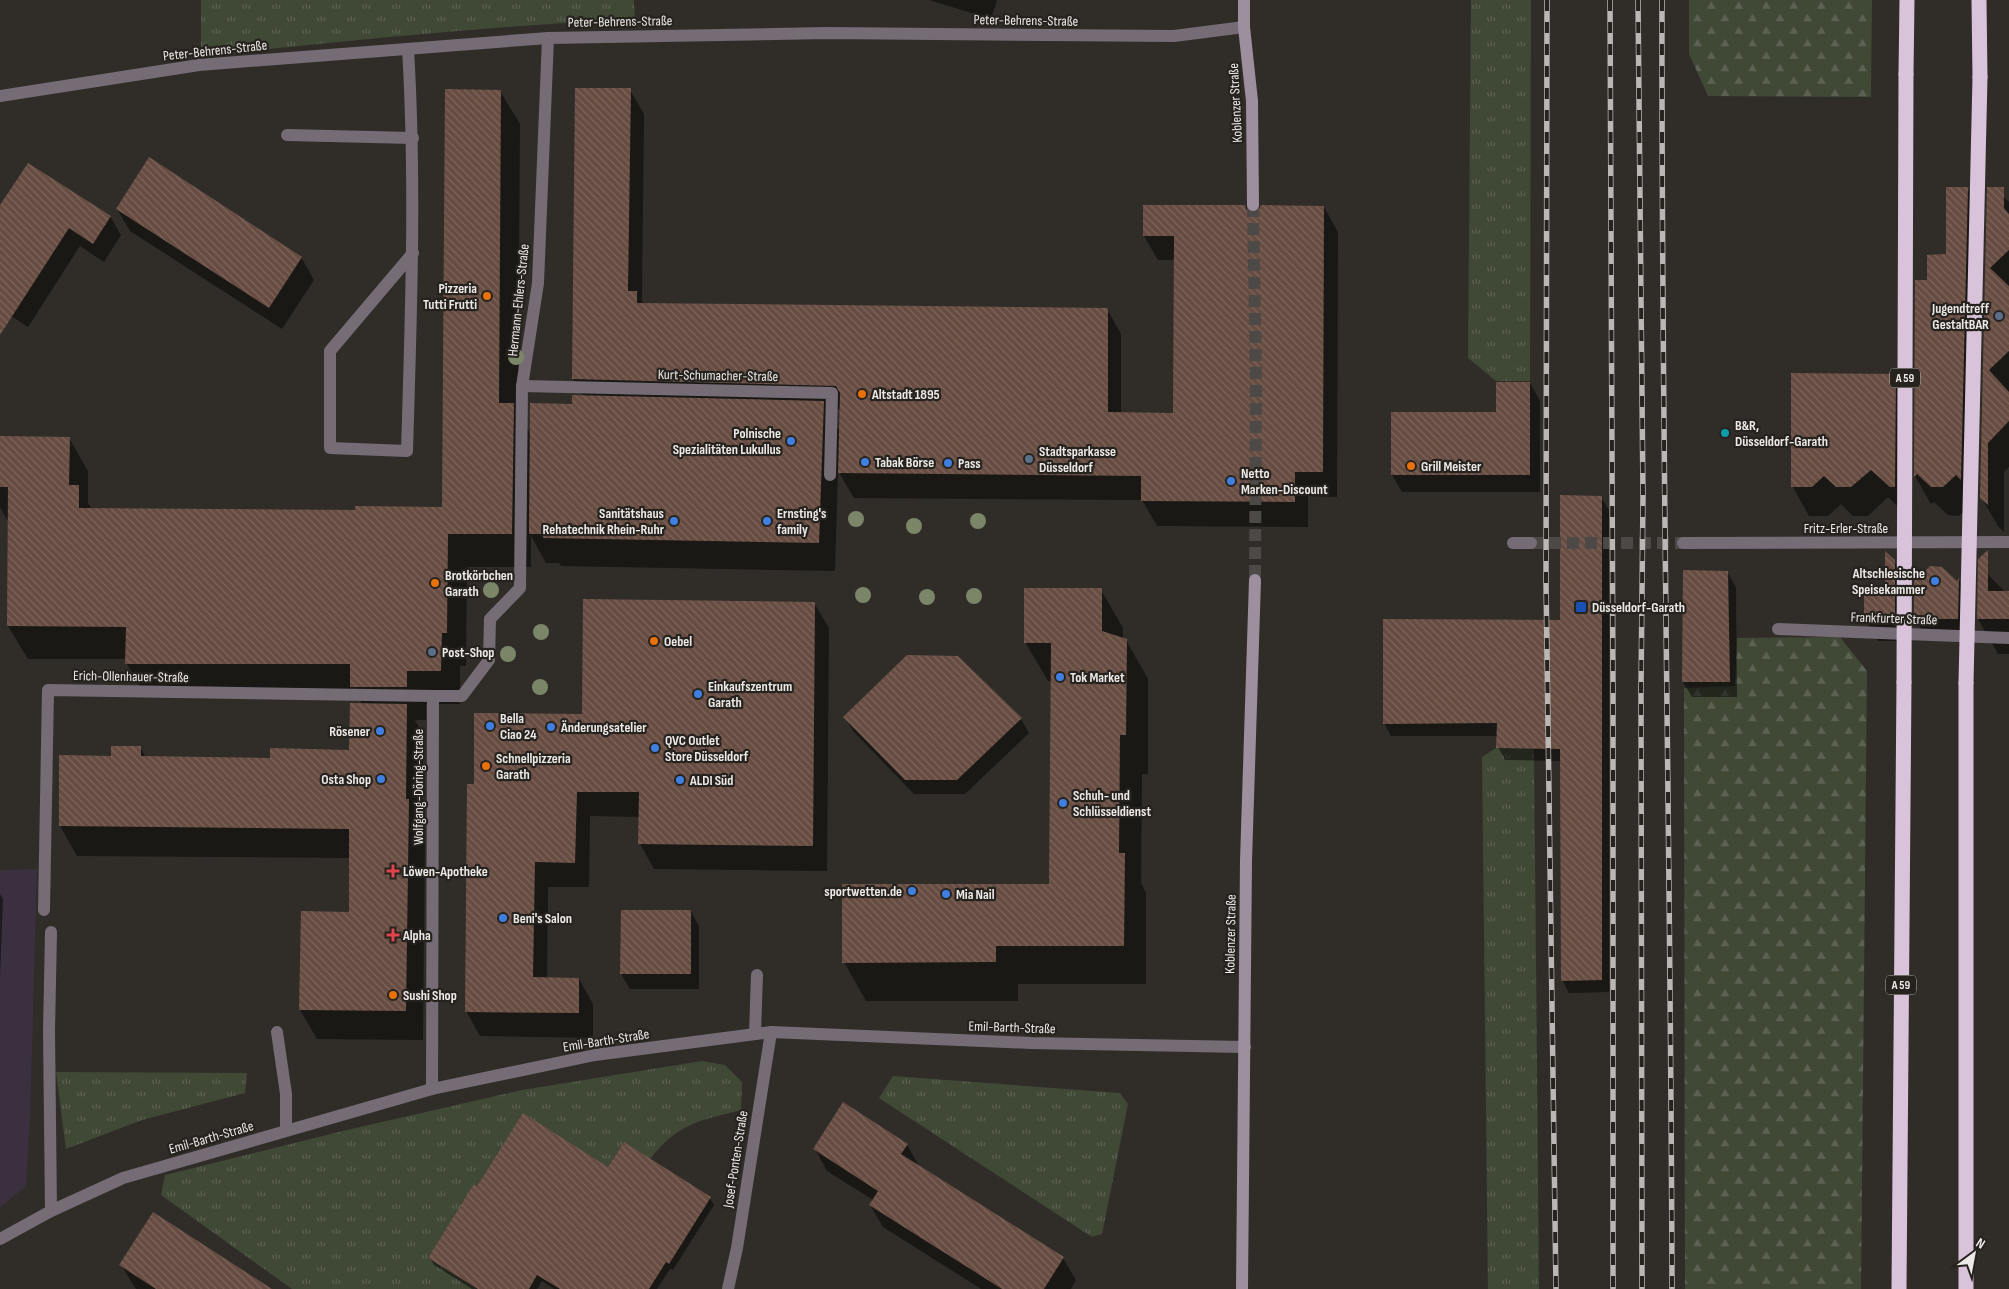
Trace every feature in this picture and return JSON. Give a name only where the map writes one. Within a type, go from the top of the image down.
[{"type":"highway","name":"A 59","points":[[1899,1289],[1904,682],[1906,0]]},
{"type":"highway","points":[[1966,1289],[1966,683],[1980,77],[1980,0]]},
{"type":"main road","name":"Koblenzer Straße","points":[[1244,0],[1244,27],[1252,101],[1253,205]]},
{"type":"main road","name":"Koblenzer Straße","points":[[1242,1289],[1244,973],[1248,739],[1254,580]]},
{"type":"street","name":"Peter-Behrens-Straße","points":[[0,96],[199,65],[548,38],[828,33],[1174,36],[1244,27]]},
{"type":"street","name":"Hermann-Ehlers-Straße","points":[[433,696],[462,696],[490,660],[490,619],[520,588],[522,386],[538,284],[548,38]]},
{"type":"street","points":[[408,49],[413,138],[413,253],[406,452],[330,448],[330,351],[413,253]]},
{"type":"street","points":[[287,135],[413,138]]},
{"type":"street","name":"Kurt-Schumacher-Straße","points":[[522,386],[832,393],[830,475]]},
{"type":"street","name":"Fritz-Erler-Straße","points":[[1683,543],[2009,542]]},
{"type":"street","points":[[1514,544],[1531,543]]},
{"type":"street","name":"Frankfurter Straße","points":[[1778,629],[2009,638]]},
{"type":"street","name":"Erich-Ollenhauer-Straße","points":[[44,910],[48,690],[433,696]]},
{"type":"street","name":"Wolfgang-Döring-Straße","points":[[432,1089],[433,696]]},
{"type":"street","points":[[51,932],[49,1032],[51,1211]]},
{"type":"street","points":[[755,1033],[757,975]]},
{"type":"street","points":[[276,1032],[286,1094],[286,1130]]},
{"type":"street","name":"Emil-Barth-Straße","points":[[0,1239],[51,1211],[124,1178],[432,1089],[596,1055],[771,1032],[1031,1043],[1244,1047]]},
{"type":"street","name":"Josef-Ponten-Straße","points":[[728,1289],[737,1248],[771,1032]]},
{"type":"shaded area","points":[[37,869],[30,1119],[26,1186],[0,1207],[0,870]]},
{"type":"green space","points":[[201,0],[634,0],[635,19],[472,30],[201,56]]},
{"type":"green space","points":[[1471,0],[1531,0],[1530,381],[1496,381],[1468,358]]},
{"type":"green space","points":[[1689,0],[1872,0],[1871,97],[1708,96],[1689,54]]},
{"type":"green space","points":[[1840,637],[1867,671],[1861,1289],[1685,1289],[1684,688],[1735,686],[1737,638]]},
{"type":"green space","points":[[1496,748],[1534,748],[1539,1289],[1488,1289],[1482,757]]},
{"type":"green space","points":[[702,1061],[725,1065],[742,1082],[741,1110],[690,1125],[670,1138],[650,1159],[624,1142],[608,1167],[523,1114],[477,1186],[475,1184],[428,1258],[478,1289],[292,1289],[161,1195],[165,1175],[347,1130],[522,1090]]},
{"type":"green space","points":[[56,1072],[247,1073],[245,1093],[142,1120],[66,1149]]},
{"type":"green space","points":[[893,1076],[1120,1093],[1128,1104],[1102,1234],[1092,1237],[879,1098]]},
{"type":"building","points":[[575,88],[631,88],[628,291],[637,291],[637,303],[1108,308],[1108,412],[1173,413],[1174,236],[1143,236],[1143,205],[1245,205],[1246,210],[1253,213],[1258,212],[1261,205],[1324,206],[1323,472],[1295,472],[1295,502],[1141,501],[1141,476],[838,473],[840,393],[836,386],[572,379]]},
{"type":"building","points":[[445,89],[501,90],[499,403],[514,403],[512,534],[448,534],[447,633],[442,633],[441,671],[407,671],[407,687],[350,687],[350,664],[125,664],[126,627],[7,626],[8,487],[0,487],[0,436],[70,437],[69,485],[79,485],[79,508],[355,510],[355,506],[442,507]]},
{"type":"building","points":[[149,157],[302,257],[269,308],[116,209]]},
{"type":"building","points":[[28,163],[111,216],[93,244],[69,228],[0,335],[0,205]]},
{"type":"building","points":[[1946,187],[1968,187],[1961,480],[1956,475],[1943,487],[1931,487],[1917,474],[1914,477],[1915,280],[1927,280],[1927,255],[1946,254]]},
{"type":"building","points":[[1987,187],[2004,187],[2004,208],[2009,214],[2009,250],[1990,268],[2009,286],[2009,351],[1989,370],[2009,392],[2009,421],[1988,443],[1988,505],[1980,498]]},
{"type":"building","points":[[1791,373],[1896,374],[1895,487],[1890,487],[1871,470],[1851,487],[1836,487],[1824,476],[1812,487],[1791,487]]},
{"type":"building","points":[[1496,382],[1530,382],[1530,475],[1391,475],[1391,412],[1496,412]]},
{"type":"building","points":[[572,395],[824,401],[819,543],[543,538],[543,534],[529,534],[530,403],[572,404]]},
{"type":"building","points":[[1560,495],[1602,496],[1602,980],[1561,981],[1560,749],[1496,748],[1497,723],[1383,724],[1383,619],[1560,620]]},
{"type":"building","points":[[1988,550],[1988,591],[2009,591],[2009,619],[1977,619],[1978,559]]},
{"type":"building","points":[[1885,551],[1895,560],[1895,620],[1864,620],[1864,591],[1885,591]]},
{"type":"building","points":[[1930,566],[1942,567],[1957,581],[1959,578],[1958,619],[1914,619],[1914,578],[1917,580]]},
{"type":"building","points":[[1683,570],[1728,571],[1730,682],[1682,682]]},
{"type":"building","points":[[1024,588],[1102,588],[1102,631],[1127,639],[1126,735],[1120,735],[1119,853],[1125,853],[1124,946],[996,946],[996,962],[842,963],[842,884],[1049,884],[1051,643],[1024,643]]},
{"type":"building","name":"Einkaufszentrum Garath","points":[[583,599],[815,602],[813,846],[638,844],[639,792],[577,792],[575,863],[535,862],[533,977],[579,978],[579,1013],[465,1012],[467,784],[474,784],[474,713],[582,714]]},
{"type":"building","points":[[907,655],[958,656],[1022,718],[957,780],[905,780],[843,717]]},
{"type":"building","points":[[350,703],[407,704],[406,799],[409,799],[406,1011],[299,1010],[301,911],[349,912],[349,829],[59,826],[59,755],[111,756],[111,746],[141,746],[141,756],[270,758],[270,748],[349,750]]},
{"type":"building","points":[[621,910],[691,910],[691,974],[620,974]]},
{"type":"building","points":[[843,1102],[908,1144],[901,1154],[1064,1257],[1044,1289],[1002,1289],[869,1205],[878,1191],[813,1149]]},
{"type":"building","points":[[523,1113],[608,1167],[624,1142],[711,1197],[669,1264],[666,1262],[649,1289],[560,1289],[537,1275],[529,1289],[478,1289],[428,1258],[474,1184],[477,1186]]},
{"type":"building","points":[[153,1212],[272,1289],[156,1289],[119,1265]]},
{"type":"tunnel","points":[[1253,205],[1256,381],[1255,580]]},
{"type":"tunnel","points":[[1531,543],[1683,543]]},
{"type":"railway","points":[[1547,0],[1546,582],[1556,1289]]},
{"type":"railway","points":[[1610,0],[1613,1289]]},
{"type":"railway","points":[[1638,0],[1643,496],[1641,689],[1642,1289]]},
{"type":"railway","points":[[1662,0],[1672,1289]]},
{"type":"place","name":"Pizzeria Tutti Frutti","points":[[487,296]]},
{"type":"place","name":"Jugendtreff GestaltBAR","points":[[1999,316]]},
{"type":"place","name":"Altstadt 1895","points":[[862,394]]},
{"type":"place","name":"B&R, Düsseldorf-Garath","points":[[1725,433]]},
{"type":"place","name":"Polnische Spezialitäten Lukullus","points":[[791,441]]},
{"type":"place","name":"Stadtsparkasse Düsseldorf","points":[[1029,459]]},
{"type":"place","name":"Tabak Börse","points":[[865,462]]},
{"type":"place","name":"Pass","points":[[948,463]]},
{"type":"place","name":"Grill Meister","points":[[1411,466]]},
{"type":"place","name":"Netto Marken-Discount","points":[[1231,481]]},
{"type":"place","name":"Sanitätshaus Rehatechnik Rhein-Ruhr","points":[[674,521]]},
{"type":"place","name":"Ernsting's family","points":[[767,521]]},
{"type":"place","name":"Altschlesische Speisekammer","points":[[1935,581]]},
{"type":"place","name":"Brotkörbchen Garath","points":[[435,583]]},
{"type":"place","name":"Düsseldorf-Garath","points":[[1581,607]]},
{"type":"place","name":"Oebel","points":[[654,641]]},
{"type":"place","name":"Post-Shop","points":[[432,652]]},
{"type":"place","name":"Tok Market","points":[[1060,677]]},
{"type":"place","name":"Einkaufszentrum Garath","points":[[698,694]]},
{"type":"place","name":"Bella Ciao 24","points":[[490,726]]},
{"type":"place","name":"Änderungsatelier","points":[[551,727]]},
{"type":"place","name":"Rösener","points":[[380,731]]},
{"type":"place","name":"QVC Outlet Store Düsseldorf","points":[[655,748]]},
{"type":"place","name":"Schnellpizzeria Garath","points":[[486,766]]},
{"type":"place","name":"Osta Shop","points":[[381,779]]},
{"type":"place","name":"ALDI Süd","points":[[680,780]]},
{"type":"place","name":"Schuh- und Schlüsseldienst","points":[[1063,803]]},
{"type":"place","name":"Löwen-Apotheke","points":[[393,871]]},
{"type":"place","name":"sportwetten.de","points":[[912,891]]},
{"type":"place","name":"Mia Nail","points":[[946,894]]},
{"type":"place","name":"Beni's Salon","points":[[503,918]]},
{"type":"place","name":"Alpha","points":[[393,935]]},
{"type":"place","name":"Sushi Shop","points":[[393,995]]}]
